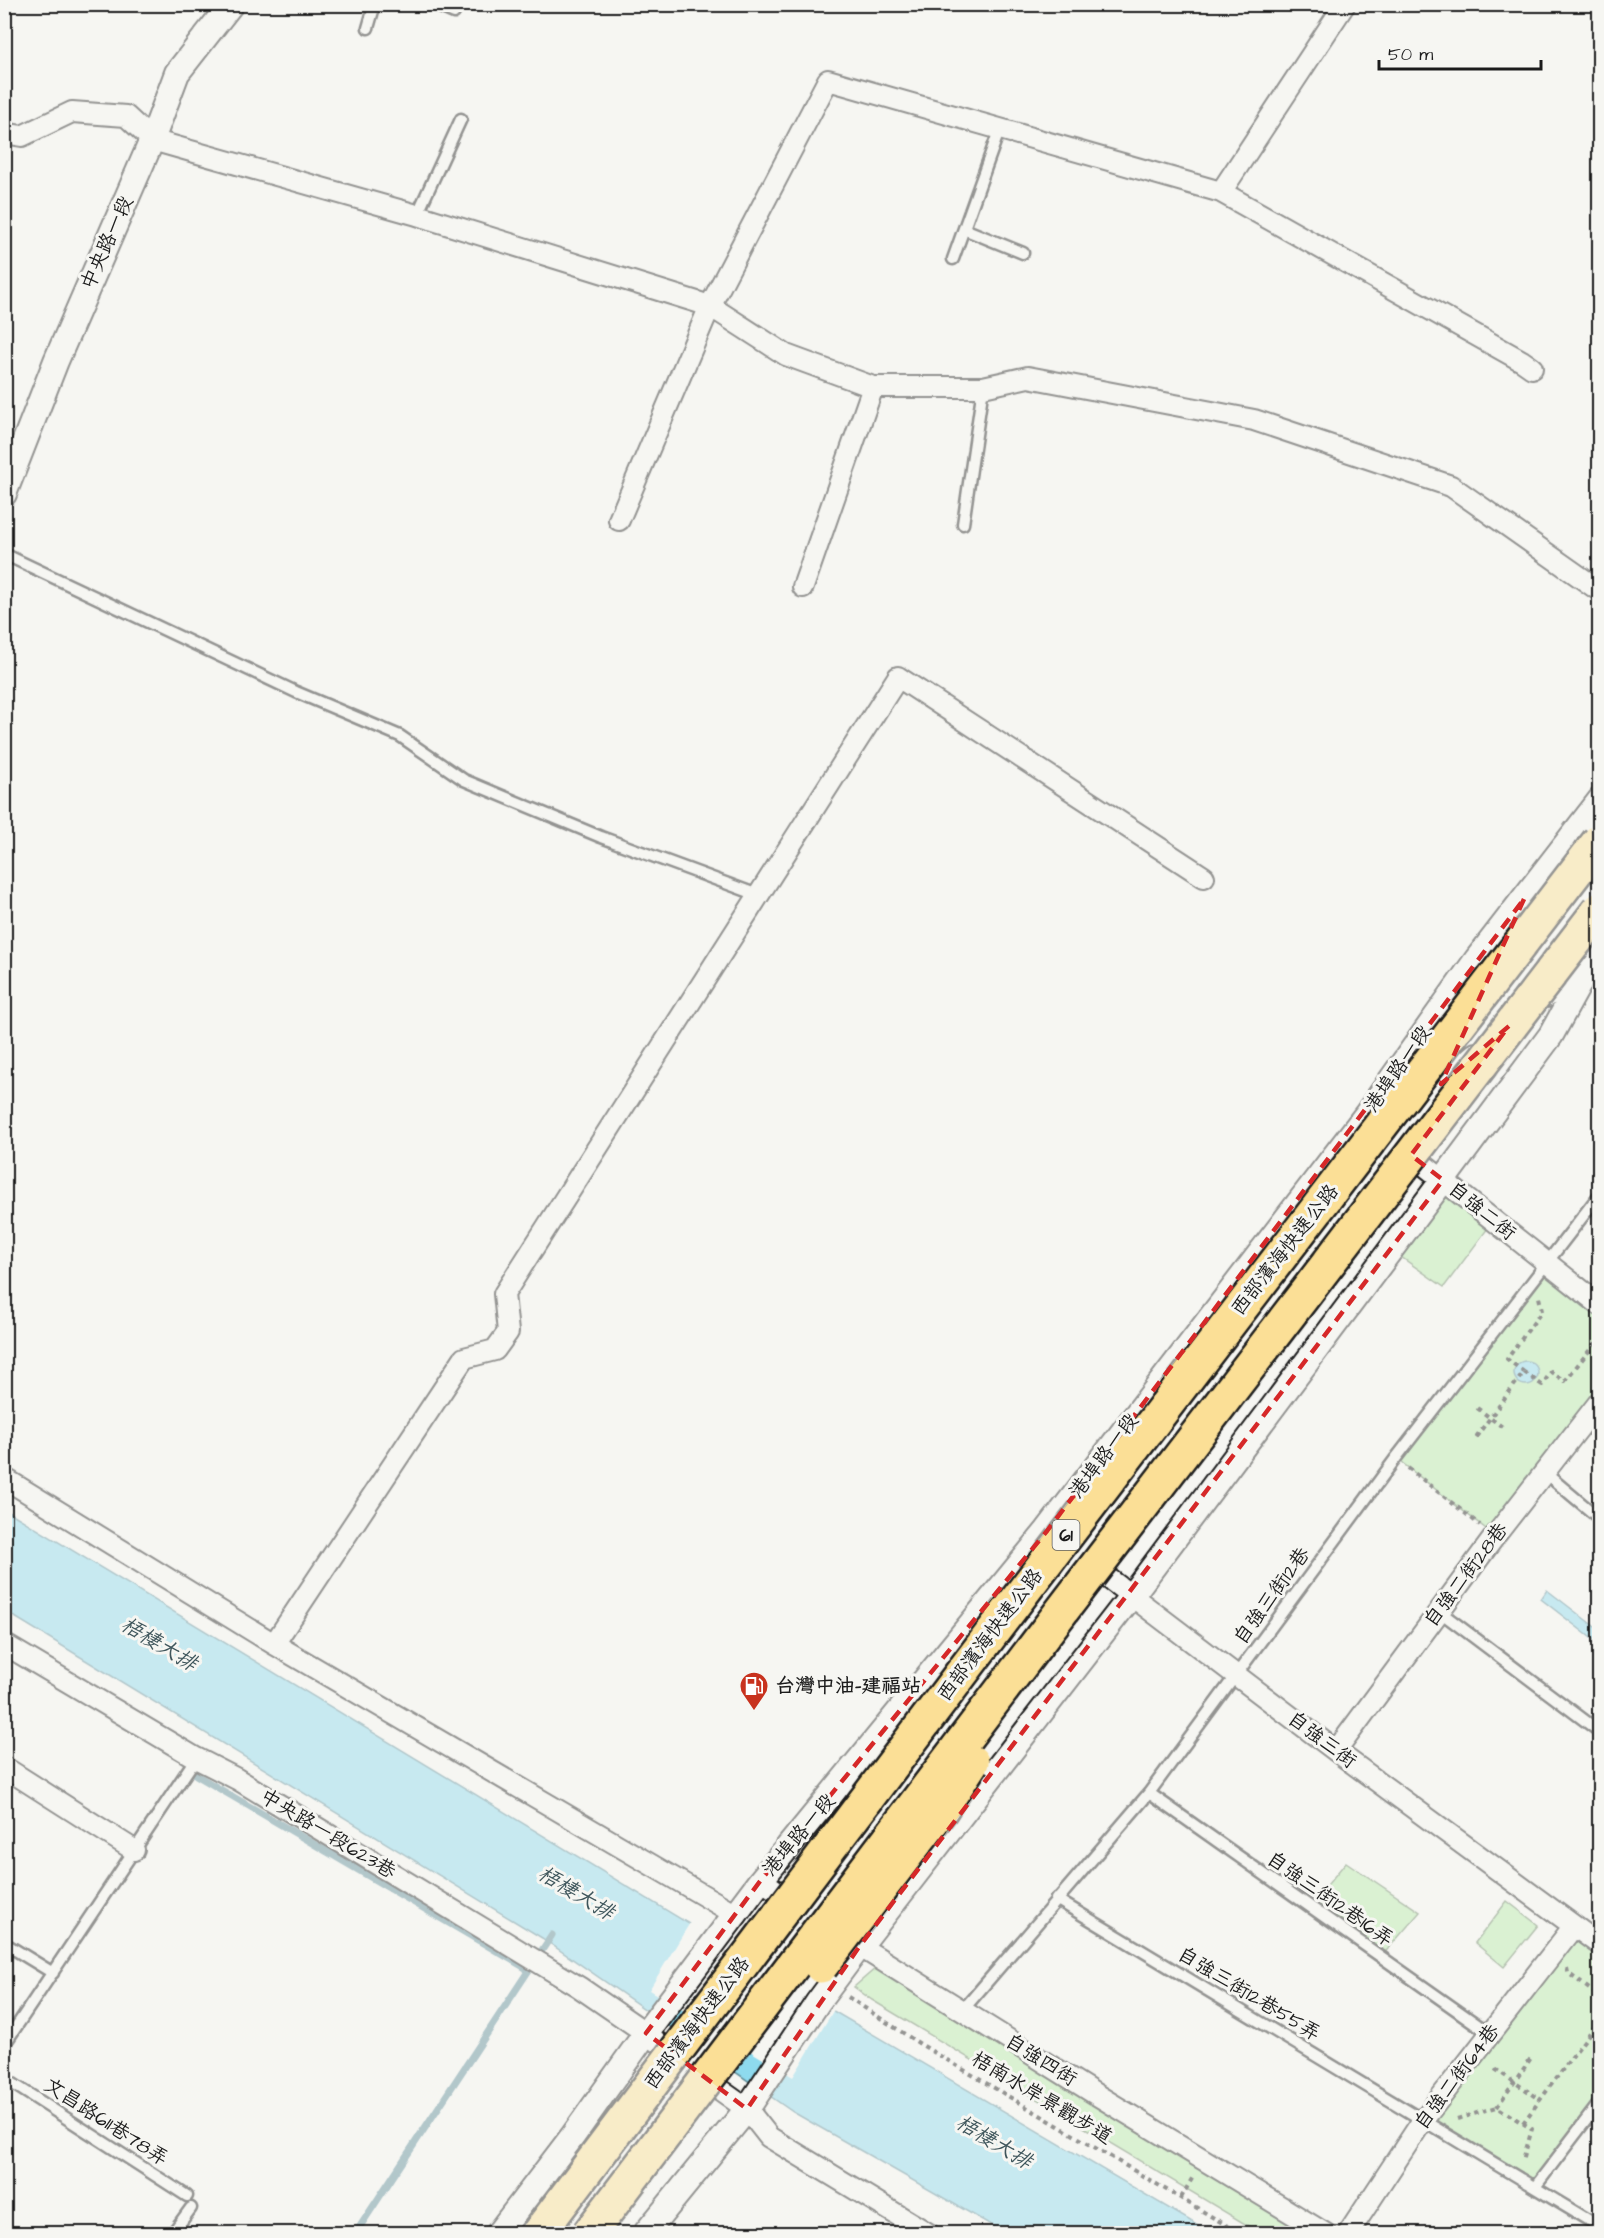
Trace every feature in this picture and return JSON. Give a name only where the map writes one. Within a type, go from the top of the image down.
[{"type":"highway","name":"西部濱海快速公路","points":[[538,2234],[1026,1588],[1599,840]]},
{"type":"highway","name":"西部濱海快速公路","points":[[589,2234],[1599,909]]},
{"type":"highway","points":[[517,2234],[940,1677],[981,1626],[1026,1588]]},
{"type":"highway","points":[[615,2234],[940,1811],[1032,1670],[1064,1608]]},
{"type":"street","name":"中央路一段","points":[[4,494],[56,361],[152,140],[177,73],[231,4]]},
{"type":"street","points":[[1221,192],[1345,4]]},
{"type":"street","points":[[619,520],[710,306],[828,80],[1221,192],[1532,368]]},
{"type":"street","points":[[4,133],[22,136],[72,112],[126,116],[152,140],[417,215],[710,306],[786,355],[873,387],[983,387],[1028,377],[1254,420],[1451,486],[1599,591]]},
{"type":"street","points":[[804,587],[873,387]]},
{"type":"street","points":[[274,1644],[464,1358],[495,1350],[508,1332],[504,1294],[898,677],[1204,877]]},
{"type":"street","name":"港埠路一段","points":[[498,2234],[761,1880],[1047,1531],[1366,1115],[1477,959],[1599,801]]},
{"type":"street","name":"港埠路一段","points":[[1442,1084],[1524,899]]},
{"type":"street","name":"港埠路一段","points":[[562,2234],[805,1910],[1442,1084],[1598,951]]},
{"type":"street","name":"港埠路一段","points":[[645,2234],[747,2109],[859,1947],[1132,1595],[1551,1035],[1598,951]]},
{"type":"street","name":"自強二街","points":[[1366,1115],[1396,1143],[1443,1180],[1540,1270],[1599,1305]]},
{"type":"street","name":"自強二街28巷","points":[[1336,1751],[1495,1536],[1599,1401]]},
{"type":"street","points":[[4,1478],[274,1644],[737,1915]]},
{"type":"street","name":"自強三街","points":[[1047,1531],[1236,1676],[1599,1945]]},
{"type":"street","name":"中央路一段623巷","points":[[4,1644],[196,1758],[237,1779],[579,1987],[646,2032],[688,2067],[747,2109],[769,2137],[930,2234]]},
{"type":"street","points":[[4,1767],[134,1850]]},
{"type":"street","name":"自強四街","points":[[761,1880],[859,1947],[1326,2234]]},
{"type":"street","name":"自強二街64巷","points":[[1348,2234],[1424,2120],[1574,1926]]},
{"type":"lane","points":[[368,28],[375,4]]},
{"type":"lane","points":[[433,4],[454,13]]},
{"type":"lane","points":[[417,215],[461,119]]},
{"type":"lane","points":[[953,259],[1000,128]]},
{"type":"lane","points":[[964,229],[1023,253]]},
{"type":"lane","points":[[963,524],[983,387]]},
{"type":"lane","points":[[4,554],[296,692],[400,736],[464,780],[601,837],[758,895]]},
{"type":"lane","name":"自強三街12巷","points":[[962,2011],[1149,1793],[1396,1458],[1599,1194]]},
{"type":"lane","points":[[1544,1472],[1599,1519]]},
{"type":"lane","points":[[1439,1611],[1599,1732]]},
{"type":"lane","points":[[4,2045],[196,1758]]},
{"type":"lane","name":"自強三街12巷16弄","points":[[1149,1793],[1489,2033]]},
{"type":"lane","name":"自強三街12巷55弄","points":[[1056,1899],[1599,2227]]},
{"type":"lane","points":[[4,1942],[53,1973]]},
{"type":"lane","name":"文昌路611巷78弄","points":[[4,2078],[187,2196]]},
{"type":"lane","points":[[1534,2187],[1599,2102]]},
{"type":"lane","points":[[172,2234],[191,2208]]},
{"type":"path","points":[[1540,1270],[1542,1311],[1507,1359],[1542,1385],[1551,1372],[1565,1381],[1596,1342]]},
{"type":"path","points":[[1476,1437],[1524,1372]]},
{"type":"path","points":[[1477,1408],[1505,1429]]},
{"type":"path","points":[[1396,1458],[1495,1536]]},
{"type":"path","points":[[1566,1962],[1568,1973],[1599,1997]]},
{"type":"path","name":"梧南水岸景觀步道","points":[[831,1985],[920,2044],[1241,2234]]},
{"type":"path","points":[[1524,2123],[1599,2019]]},
{"type":"path","points":[[1457,2119],[1497,2107],[1531,2058]]},
{"type":"path","points":[[1495,2069],[1540,2100]]},
{"type":"path","points":[[1497,2107],[1532,2129],[1523,2160]]},
{"type":"highlighted area","points":[[1524,899],[1441,1084],[1509,1026],[1411,1155],[1443,1180],[859,1947],[747,2109],[646,2033],[761,1880],[1047,1531]]},
{"type":"green space","points":[[1443,1180],[1494,1220],[1444,1287],[1391,1250]]},
{"type":"green space","points":[[1546,1264],[1599,1305],[1599,1402],[1495,1536],[1396,1458]]},
{"type":"green space","points":[[1346,1862],[1420,1912],[1381,1957],[1310,1906]]},
{"type":"green space","points":[[1507,1901],[1538,1925],[1504,1967],[1475,1943]]},
{"type":"green space","points":[[1574,1926],[1599,1945],[1599,2102],[1535,2187],[1423,2120]]},
{"type":"green space","points":[[883,1962],[1317,2233],[1260,2233],[854,1987]]},
{"type":"water","points":[[1526,1361],[1535,1364],[1538,1373],[1535,1382],[1526,1385],[1517,1382],[1514,1373],[1517,1364]]},
{"type":"water","name":"梧棲大排","points":[[4,1509],[818,2002],[1211,2233],[1005,2233],[793,2112],[542,1938],[5,1611]]},
{"type":"water","points":[[1547,1590],[1599,1630],[1599,1644],[1541,1599]]},
{"type":"pier","points":[[691,1921],[835,2008],[793,2077],[649,1990]]},
{"type":"waterway","points":[[196,1775],[529,1970]]},
{"type":"waterway","points":[[355,2234],[552,1935]]},
{"type":"place","name":"台灣中油-建福站","points":[[754,1712]]}]
